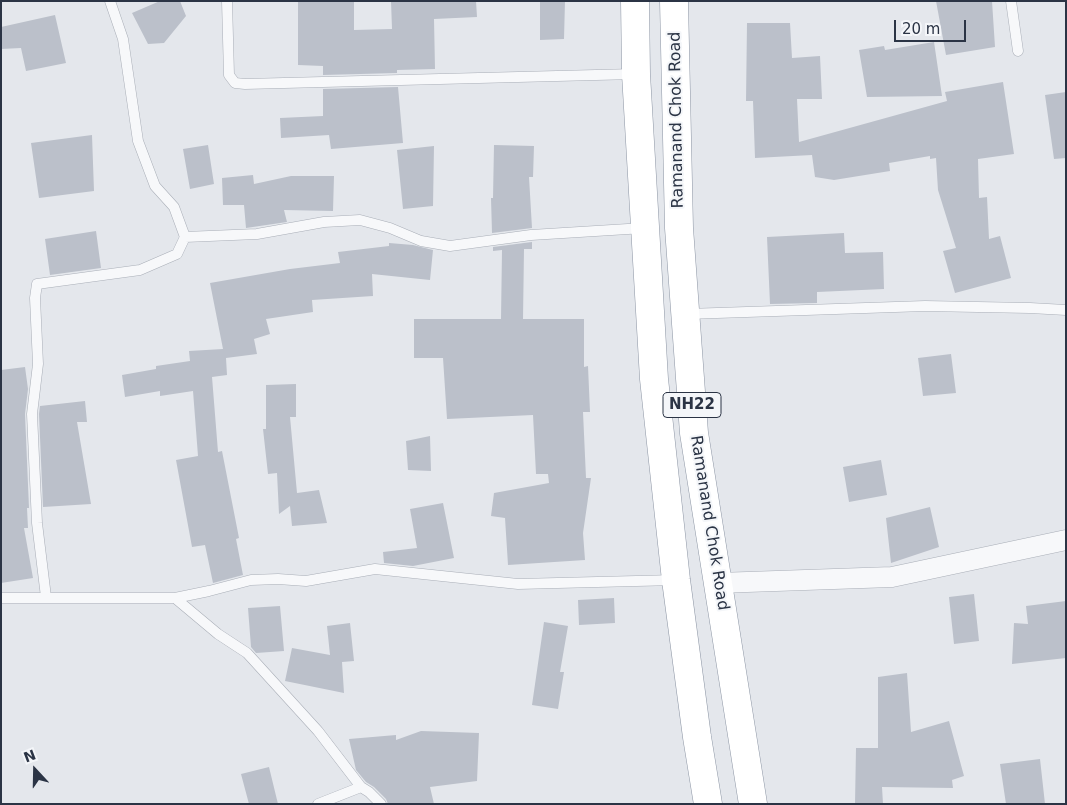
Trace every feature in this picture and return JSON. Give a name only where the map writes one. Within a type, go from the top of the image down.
[{"type":"highway","name":"NH22","points":[[635,1],[636,74],[654,379],[676,580],[708,804]]},
{"type":"highway","name":"Ramanand Chok Road","points":[[674,1],[679,228],[694,433],[753,804]]},
{"type":"street","points":[[718,583],[892,577],[1066,540]]},
{"type":"lane","points":[[46,597],[37,522],[32,414],[38,364],[35,298],[37,284],[140,270],[177,254],[185,237],[174,207],[154,186],[138,141],[123,39],[110,1]]},
{"type":"lane","points":[[228,1],[229,75],[235,83],[636,74]]},
{"type":"lane","points":[[1011,1],[1018,51]]},
{"type":"lane","points":[[185,237],[257,234],[324,222],[360,220],[390,228],[421,241],[450,246],[531,235],[645,228]]},
{"type":"lane","points":[[686,314],[925,306],[1066,310]]},
{"type":"lane","points":[[1,598],[175,598],[251,580],[306,581],[375,569],[518,584],[676,580]]},
{"type":"lane","points":[[175,598],[218,634],[247,654],[318,731],[361,787],[381,804]]},
{"type":"lane","points":[[318,804],[361,787]]},
{"type":"building","points":[[160,1],[180,1],[186,16],[164,43],[148,44],[132,13]]},
{"type":"building","points":[[298,1],[354,1],[354,30],[392,29],[391,1],[476,1],[477,17],[434,19],[435,69],[397,70],[397,73],[323,75],[323,66],[298,65]]},
{"type":"building","points":[[540,1],[565,1],[564,39],[540,40]]},
{"type":"building","points":[[936,1],[992,1],[995,47],[946,55]]},
{"type":"building","points":[[55,15],[66,63],[26,71],[21,48],[1,49],[1,27]]},
{"type":"building","points":[[747,23],[790,23],[792,58],[820,56],[822,99],[797,99],[799,142],[947,101],[945,92],[1003,82],[1014,154],[978,159],[979,198],[987,197],[989,239],[1000,236],[1011,278],[955,293],[943,251],[956,248],[938,190],[936,158],[930,159],[930,156],[889,163],[890,171],[834,180],[815,177],[812,155],[755,158],[753,101],[746,101]]},
{"type":"building","points":[[934,42],[942,96],[867,97],[859,50],[884,46],[885,50]]},
{"type":"building","points":[[398,87],[403,143],[331,149],[329,135],[281,138],[280,118],[323,116],[323,89]]},
{"type":"building","points":[[1066,92],[1066,158],[1054,159],[1045,95]]},
{"type":"building","points":[[92,135],[94,191],[39,198],[31,143]]},
{"type":"building","points":[[208,145],[214,184],[190,189],[183,149]]},
{"type":"building","points":[[494,145],[534,146],[533,177],[529,177],[532,228],[492,233],[491,198],[493,198]]},
{"type":"building","points":[[434,146],[433,206],[403,209],[397,150]]},
{"type":"building","points":[[253,175],[254,184],[291,176],[334,176],[333,211],[284,210],[287,222],[246,228],[244,205],[223,205],[222,178]]},
{"type":"building","points":[[96,231],[101,268],[50,275],[45,239]]},
{"type":"building","points":[[844,233],[845,253],[883,252],[884,289],[817,292],[817,303],[770,304],[767,237]]},
{"type":"building","points":[[532,242],[532,249],[524,249],[523,319],[584,319],[584,367],[588,366],[590,412],[583,412],[586,478],[591,478],[583,533],[585,560],[508,565],[505,518],[491,516],[494,493],[549,483],[548,474],[536,474],[533,415],[447,419],[443,358],[414,358],[414,319],[501,319],[502,250],[493,251],[493,247]]},
{"type":"building","points":[[389,243],[413,245],[433,250],[430,280],[372,274],[373,296],[312,300],[313,312],[266,319],[270,334],[254,339],[257,354],[226,358],[227,375],[212,377],[218,452],[222,451],[239,538],[236,539],[243,575],[213,583],[205,545],[192,547],[176,460],[198,456],[193,391],[160,396],[160,391],[125,397],[122,375],[156,369],[156,366],[190,361],[189,351],[223,349],[210,283],[290,269],[340,263],[338,252],[389,246]]},
{"type":"building","points":[[951,354],[956,393],[923,396],[918,358]]},
{"type":"building","points":[[25,367],[28,389],[25,414],[29,508],[27,508],[28,528],[24,528],[33,578],[1,583],[1,370]]},
{"type":"building","points":[[296,384],[296,417],[290,417],[297,493],[319,490],[327,523],[292,526],[290,506],[279,514],[277,473],[268,474],[263,429],[266,429],[266,385]]},
{"type":"building","points":[[85,401],[87,422],[77,422],[91,504],[43,507],[40,406]]},
{"type":"building","points":[[430,436],[431,471],[408,470],[406,441]]},
{"type":"building","points":[[881,460],[887,495],[849,502],[843,467]]},
{"type":"building","points":[[443,503],[454,558],[413,566],[384,563],[383,552],[417,548],[410,509]]},
{"type":"building","points":[[930,507],[939,547],[891,563],[886,518]]},
{"type":"building","points":[[974,594],[979,641],[954,644],[949,597]]},
{"type":"building","points":[[614,598],[615,623],[579,625],[578,600]]},
{"type":"building","points":[[1066,601],[1066,658],[1012,664],[1014,623],[1028,624],[1026,606]]},
{"type":"building","points":[[280,606],[284,651],[256,653],[251,647],[248,608]]},
{"type":"building","points":[[544,622],[568,626],[560,672],[564,672],[558,709],[532,705]]},
{"type":"building","points":[[350,623],[354,661],[342,662],[344,693],[285,681],[292,648],[330,655],[327,626]]},
{"type":"building","points":[[907,673],[911,732],[949,721],[964,776],[952,780],[953,788],[882,787],[883,804],[855,804],[856,748],[878,748],[878,677]]},
{"type":"building","points":[[421,731],[479,733],[477,781],[430,787],[434,804],[388,804],[386,799],[366,782],[356,770],[349,739],[396,735],[396,740]]},
{"type":"building","points":[[1040,759],[1045,804],[1006,804],[1000,764]]},
{"type":"building","points":[[269,767],[278,804],[249,804],[241,774]]}]
